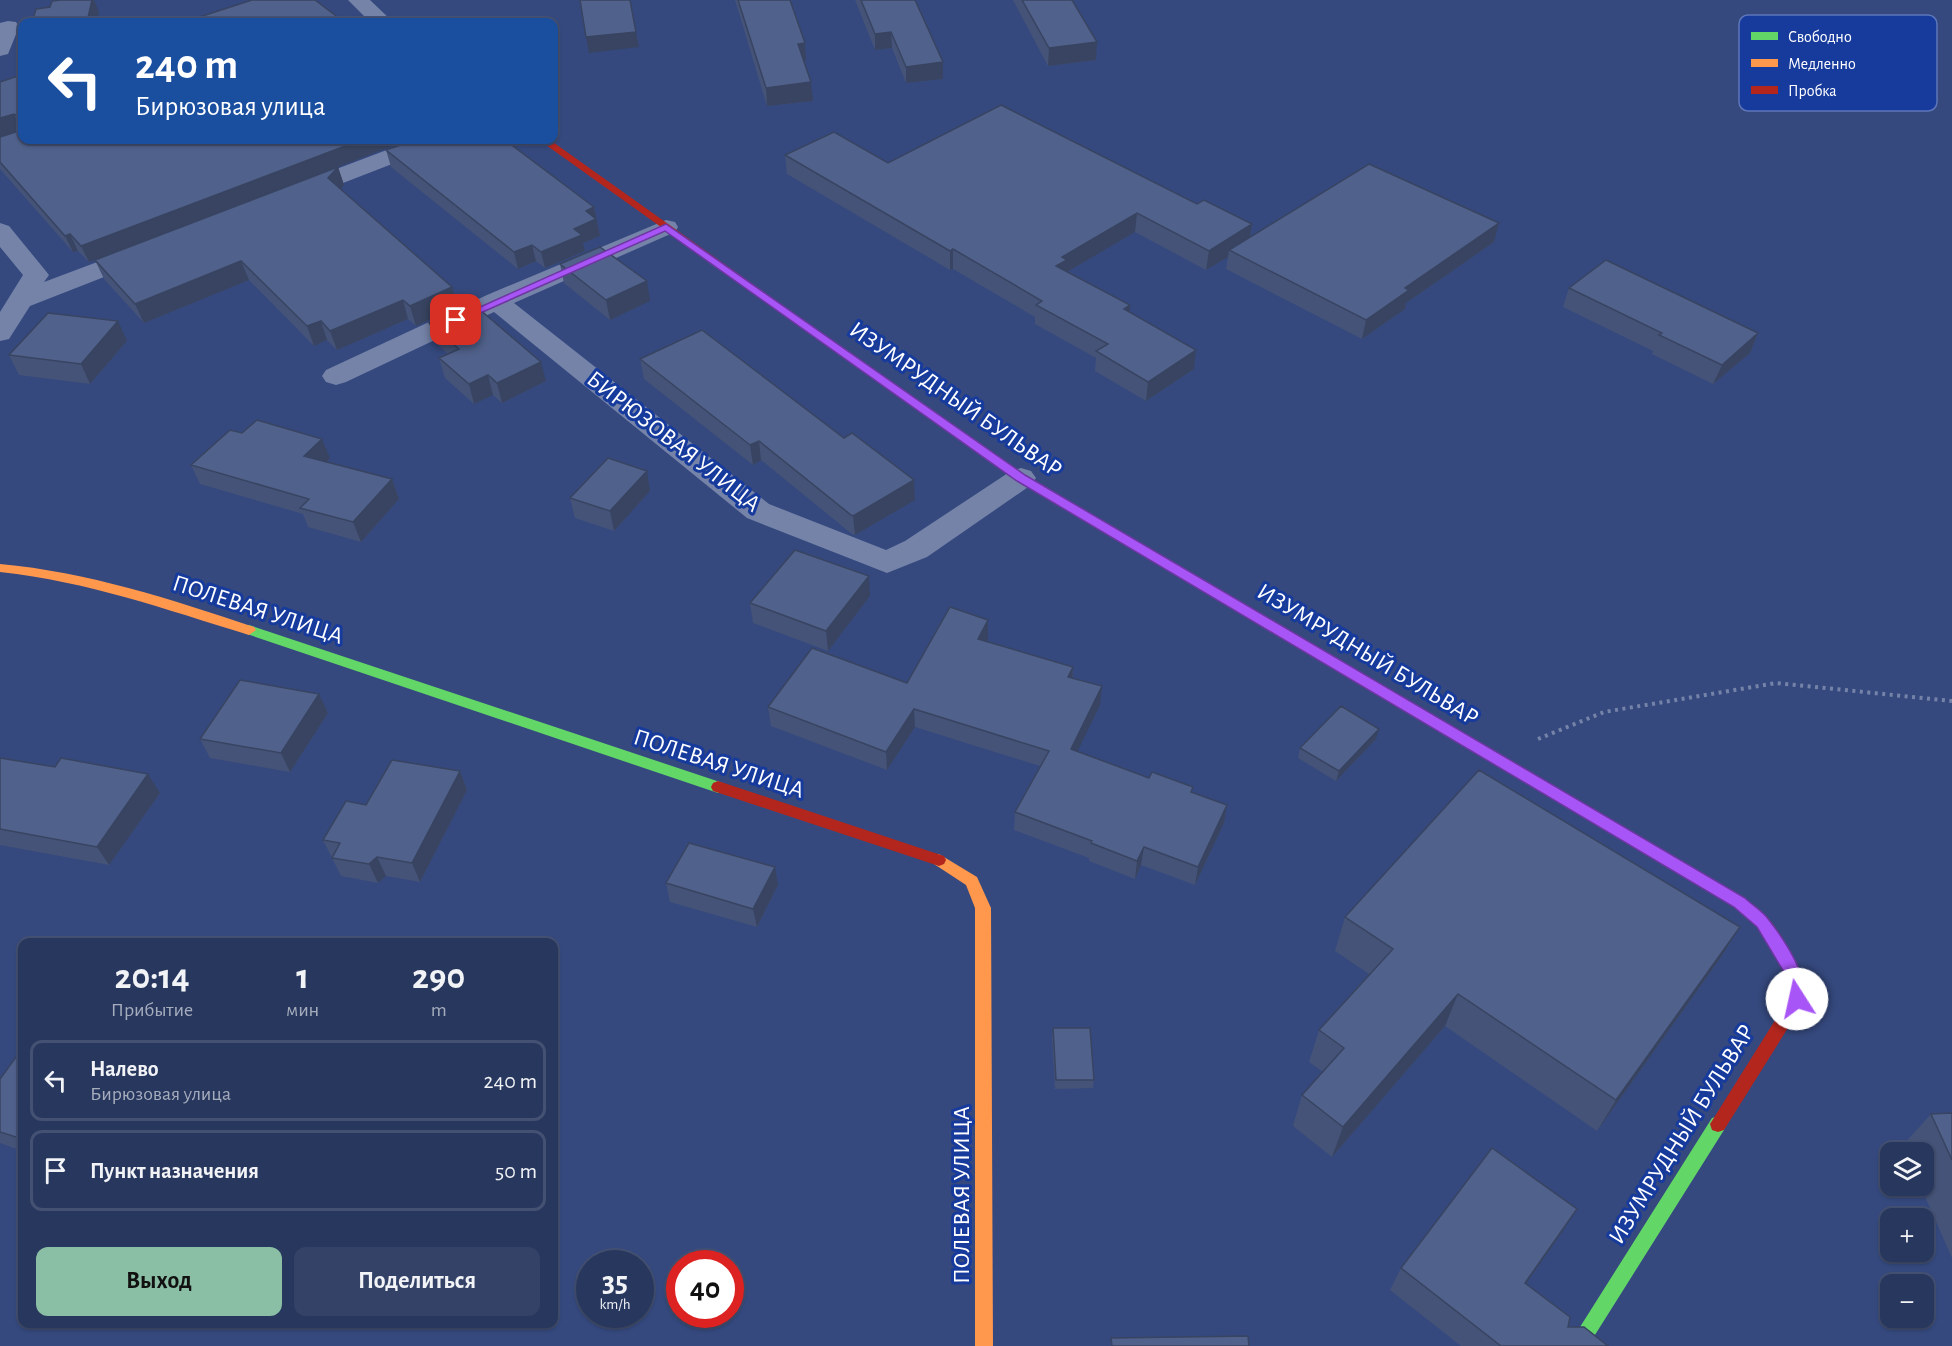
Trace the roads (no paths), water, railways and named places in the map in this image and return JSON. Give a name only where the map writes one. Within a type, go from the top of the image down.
[{"type":"street","points":[[358,0],[370,18]]},
{"type":"street","points":[[0,50],[8,27]]},
{"type":"street","points":[[277,201],[423,144]]},
{"type":"street","name":"ИЗУМРУДНЫЙ БУЛЬВАР","points":[[550,144],[1021,478],[1739,902],[1762,923],[1795,976],[1797,999],[1577,1346]]},
{"type":"street","points":[[336,376],[496,301],[666,227]]},
{"type":"street","points":[[0,231],[36,275],[0,333]]},
{"type":"street","points":[[20,301],[165,244]]},
{"type":"street","name":"БИРЮЗОВАЯ УЛИЦА","points":[[496,301],[758,511],[888,562],[916,549],[1021,478]]},
{"type":"street","name":"ПОЛЕВАЯ УЛИЦА","points":[[0,568],[27,570],[135,591],[944,862],[972,881],[983,908],[984,1346]]}]
